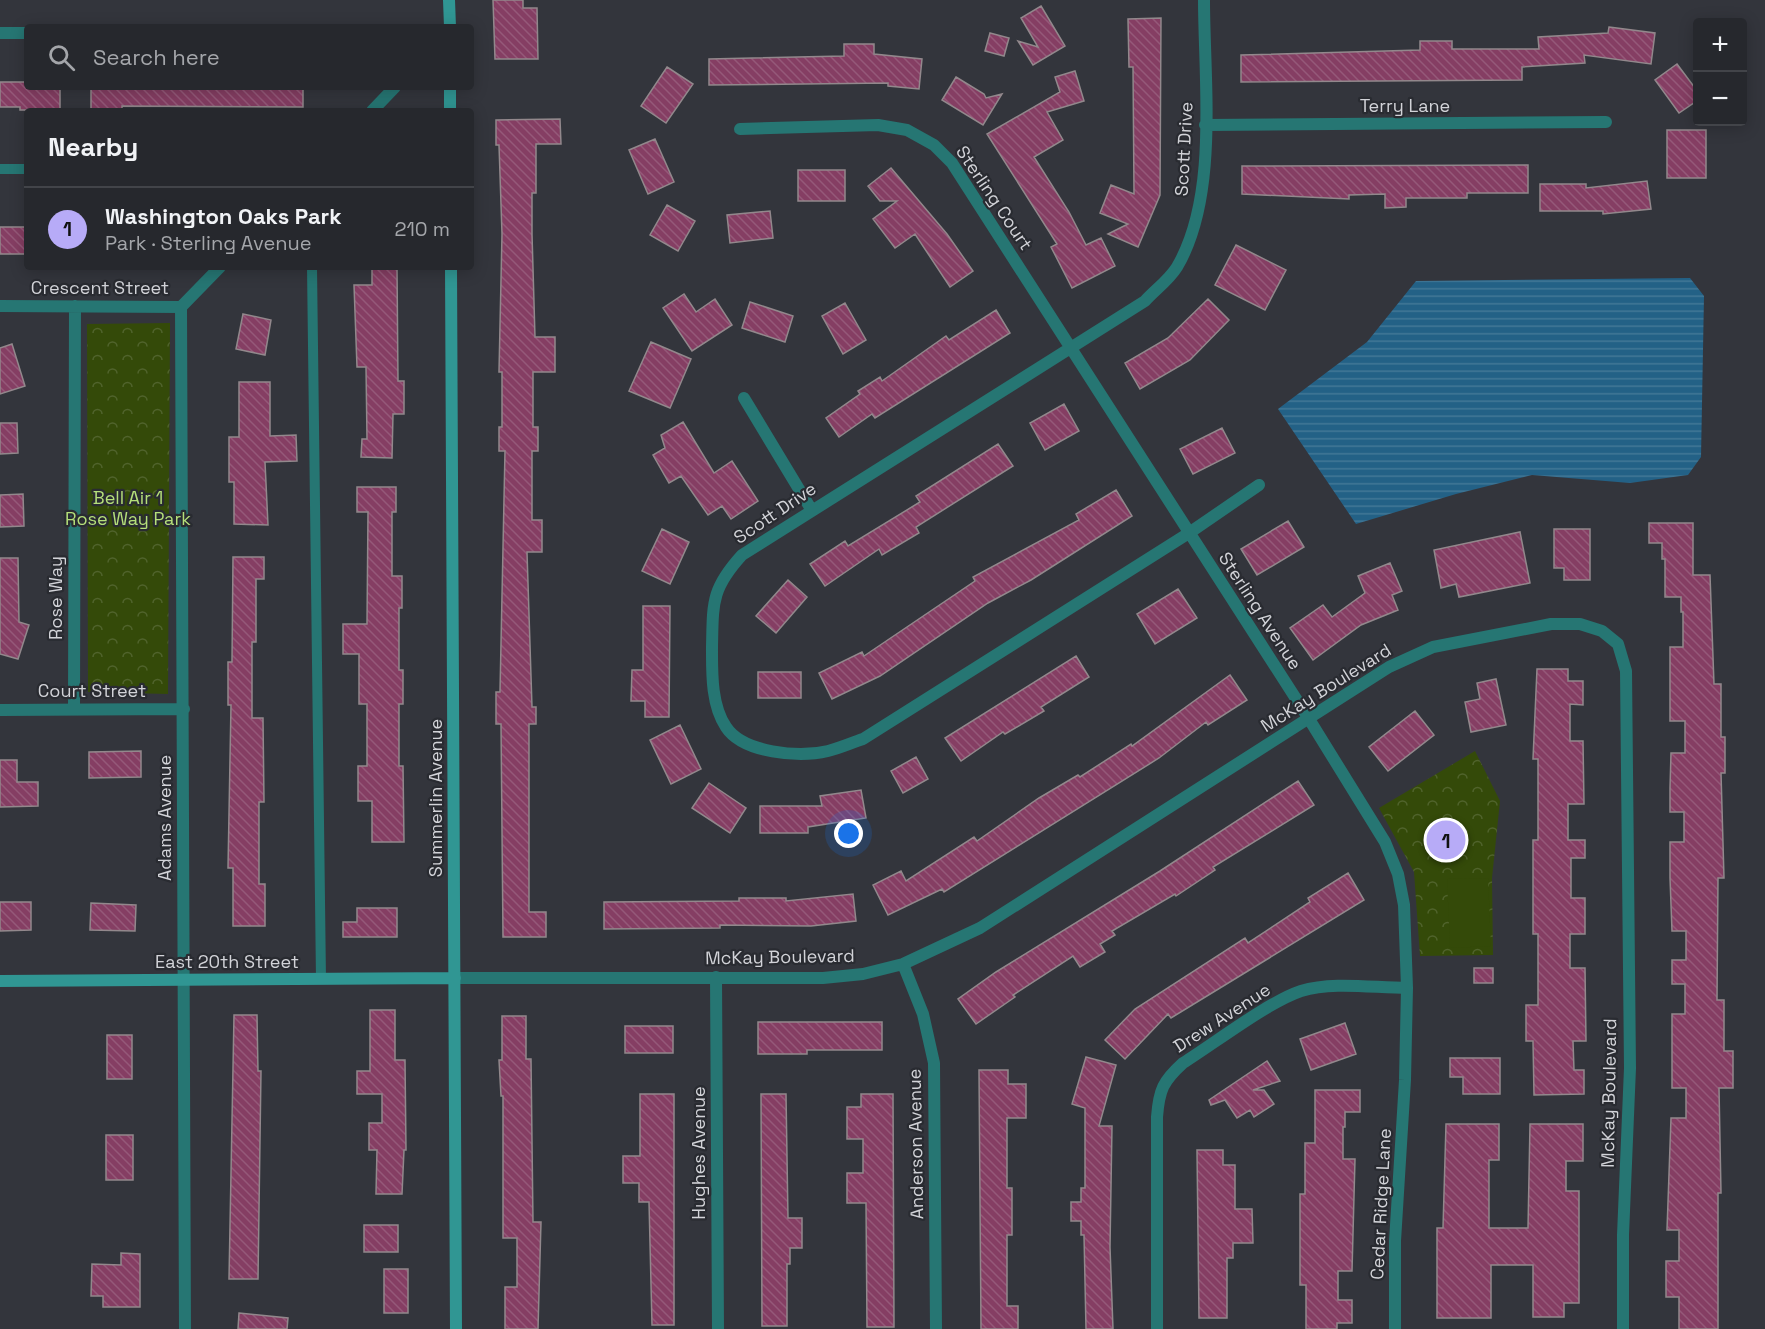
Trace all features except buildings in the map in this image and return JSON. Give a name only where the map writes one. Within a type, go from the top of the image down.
[{"type":"street","points":[[449,0],[450,24]]},
{"type":"street","name":"Scott Drive","points":[[1204,0],[1203,186],[1195,229],[1176,269],[1145,301],[810,509],[742,555],[723,575],[713,600],[712,669],[716,702],[726,728],[749,747],[789,753],[826,751],[863,739],[1189,533],[1259,485]]},
{"type":"street","points":[[0,33],[24,33]]},
{"type":"street","points":[[375,108],[392,90]]},
{"type":"street","points":[[450,90],[450,108]]},
{"type":"street","name":"Terry Lane","points":[[1205,125],[1606,122]]},
{"type":"street","name":"Sterling Court","points":[[740,129],[878,125],[907,130],[934,145],[952,163],[1071,348]]},
{"type":"street","name":"Crescent Street","points":[[0,306],[181,307],[217,270]]},
{"type":"street","name":"Summerlin Avenue","points":[[451,270],[456,1329]]},
{"type":"street","name":"Rose Way","points":[[74,709],[75,306]]},
{"type":"street","name":"Adams Avenue","points":[[181,307],[185,1329]]},
{"type":"street","name":"Sterling Avenue","points":[[1071,348],[1309,719],[1385,842],[1398,874],[1404,905],[1407,988],[1405,1080]]},
{"type":"street","points":[[744,398],[810,509]]},
{"type":"street","name":"McKay Boulevard","points":[[455,978],[823,978],[863,974],[903,964],[980,928],[1389,667],[1433,647],[1551,624],[1580,624],[1602,632],[1618,644],[1626,671],[1629,1044],[1623,1234],[1623,1329]]},
{"type":"street","name":"Court Street","points":[[0,710],[184,709]]},
{"type":"street","name":"Anderson Avenue","points":[[903,964],[922,1014],[934,1063],[936,1329]]},
{"type":"street","name":"Hughes Avenue","points":[[716,977],[718,1329]]},
{"type":"street","name":"East 20th Street","points":[[0,981],[455,978]]},
{"type":"street","name":"Drew Avenue","points":[[1157,1329],[1157,1117],[1159,1092],[1170,1075],[1183,1063],[1274,1005],[1302,991],[1324,988],[1407,988]]},
{"type":"street","name":"Cedar Ridge Lane","points":[[1395,1329],[1395,1241],[1405,1080]]},
{"type":"lane","points":[[0,169],[24,169]]},
{"type":"lane","points":[[312,270],[321,979]]},
{"type":"green space","name":"Bell Air 1 Rose Way Park","points":[[170,323],[168,694],[88,692],[87,324]]},
{"type":"green space","points":[[1475,751],[1500,801],[1492,878],[1493,955],[1420,956],[1414,872],[1379,808]]},
{"type":"green space","points":[[1488,878],[1491,946],[1450,948],[1447,879]]},
{"type":"water","points":[[1690,278],[1704,296],[1701,457],[1688,475],[1630,483],[1532,475],[1456,494],[1356,524],[1278,409],[1367,342],[1416,281]]},
{"type":"place","name":"Washington Oaks Park","points":[[1446,840]]}]
